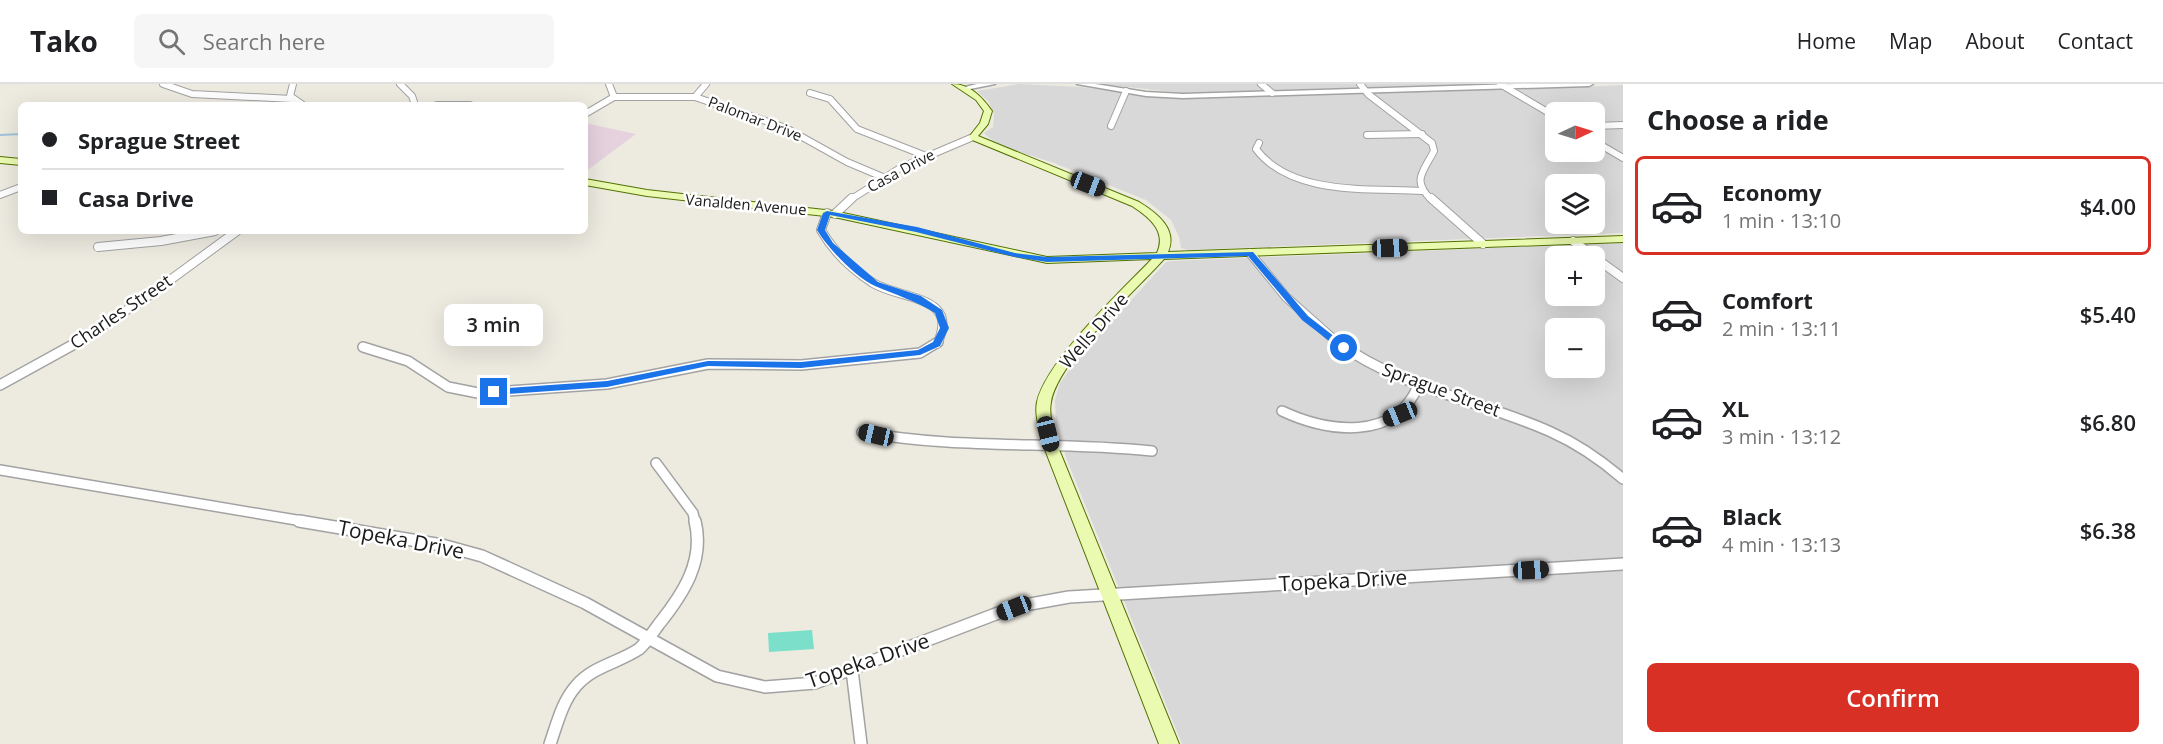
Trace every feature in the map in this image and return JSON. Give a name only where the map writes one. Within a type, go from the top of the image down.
[{"type":"main road","points":[[961,86],[979,98],[988,111],[984,124],[973,137],[990,146],[1127,199],[1147,210],[1164,229],[1166,239],[1160,257]]},
{"type":"main road","points":[[0,160],[18,162]]},
{"type":"main road","name":"Vanalden Avenue","points":[[588,183],[677,198],[831,213],[917,229],[1015,255],[1047,260],[1623,239]]},
{"type":"main road","name":"Wells Drive","points":[[1160,257],[1068,357],[1050,384],[1044,402],[1051,447],[1169,744]]},
{"type":"street","points":[[163,84],[192,94],[292,99],[298,102]]},
{"type":"street","points":[[292,99],[290,96],[293,84]]},
{"type":"street","points":[[400,84],[412,96],[414,102]]},
{"type":"street","points":[[588,112],[614,97],[609,84]]},
{"type":"street","points":[[695,97],[706,84]]},
{"type":"street","points":[[961,86],[991,84]]},
{"type":"street","points":[[1081,84],[1173,96],[1589,84]]},
{"type":"street","points":[[1261,84],[1272,93]]},
{"type":"street","points":[[1360,84],[1432,143],[1434,152],[1419,174],[1418,182],[1422,191],[1483,244]]},
{"type":"street","points":[[1502,85],[1545,110]]},
{"type":"street","points":[[1111,126],[1126,91]]},
{"type":"street","points":[[810,93],[831,99],[857,129],[926,156]]},
{"type":"street","name":"Palomar Drive","points":[[614,97],[695,97],[786,128],[848,162],[885,178]]},
{"type":"street","points":[[1605,126],[1623,125]]},
{"type":"street","points":[[1367,135],[1422,134]]},
{"type":"street","name":"Casa Drive","points":[[831,213],[861,192],[926,156],[973,137]]},
{"type":"street","points":[[1259,143],[1256,149],[1265,162],[1298,178],[1319,184],[1422,191]]},
{"type":"street","points":[[1605,147],[1623,158]]},
{"type":"street","points":[[0,195],[18,188]]},
{"type":"street","points":[[363,347],[405,360],[444,387],[462,393],[478,393],[607,384],[708,364],[801,365],[839,362],[920,353],[937,344],[945,328],[939,311],[918,298],[875,284],[830,244],[821,230],[831,213]]},
{"type":"street","points":[[98,247],[161,241],[199,234]]},
{"type":"street","name":"Charles Street","points":[[0,385],[35,368],[138,305],[233,234]]},
{"type":"street","points":[[1573,241],[1580,246]]},
{"type":"street","name":"Sprague Street","points":[[1250,253],[1305,318],[1361,359],[1418,386],[1543,426],[1584,449],[1623,479]]},
{"type":"street","points":[[1605,265],[1623,278]]},
{"type":"street","points":[[1282,411],[1309,423],[1327,426],[1379,423],[1400,414],[1410,404],[1418,386]]},
{"type":"street","points":[[862,432],[932,444],[1051,447],[1105,444],[1152,451]]},
{"type":"street","points":[[550,744],[562,708],[576,686],[593,671],[640,648],[683,593],[693,572],[698,533],[693,513],[686,500],[656,463]]},
{"type":"street","name":"Topeka Drive","points":[[0,470],[442,545],[482,556],[585,603],[717,676],[765,687],[793,687],[815,683],[1014,608],[1069,597],[1623,564]]},
{"type":"street","points":[[852,670],[861,744]]},
{"type":"shaded area","points":[[1019,84],[1081,87],[1179,99],[1501,89],[1545,115],[1545,162],[1605,162],[1605,150],[1623,161],[1623,233],[1605,234],[1605,174],[1545,174],[1545,234],[1597,234],[1188,250],[1181,248],[1179,237],[1171,220],[1146,200],[1054,163],[1001,146],[989,138],[984,133],[993,127],[994,115],[989,102],[977,91]]},
{"type":"shaded area","points":[[1103,84],[1460,84],[1181,93]]},
{"type":"shaded area","points":[[1623,85],[1623,156],[1605,145],[1605,102],[1545,102],[1545,109],[1515,90]]},
{"type":"shaded area","points":[[588,124],[636,134],[588,170]]},
{"type":"shaded area","points":[[1623,243],[1623,744],[1182,744],[1067,460],[1056,426],[1055,400],[1060,383],[1079,357],[1166,262],[1545,246],[1545,306],[1605,306],[1605,246],[1548,246]]},
{"type":"shaded area","points":[[812,630],[814,649],[769,652],[768,633]]},
{"type":"waterway","points":[[0,135],[18,134]]},
{"type":"route","points":[[494,392],[607,384],[708,364],[801,365],[839,362],[920,353],[937,344],[945,328],[945,322],[939,311],[918,298],[875,284],[830,244],[821,230],[827,213],[917,229],[1015,255],[1047,260],[1250,253],[1305,318],[1344,348]]}]
